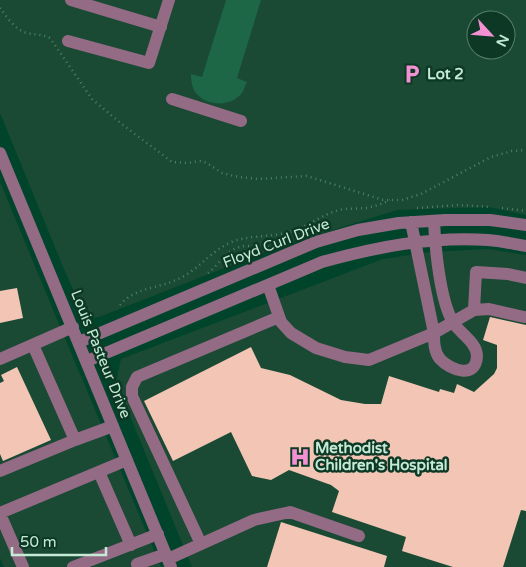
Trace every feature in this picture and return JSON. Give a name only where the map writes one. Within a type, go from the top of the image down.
[{"type":"street","points":[[71,0],[160,27]]},
{"type":"street","points":[[68,41],[149,62],[169,0]]},
{"type":"street","points":[[172,99],[241,121]]},
{"type":"street","name":"Louis Pasteur Drive","points":[[0,153],[5,179],[73,327],[168,560]]},
{"type":"street","name":"Floyd Curl Drive","points":[[79,342],[316,242],[358,230],[411,222],[434,221],[490,220],[526,225]]},
{"type":"street","points":[[411,222],[434,333],[435,351],[439,359],[456,371],[468,371],[474,366],[475,348],[453,323],[446,304],[434,242],[434,221]]},
{"type":"street","points":[[86,361],[322,262],[363,250],[414,243],[488,240],[526,246]]},
{"type":"street","points":[[474,310],[476,272],[508,274],[526,278]]},
{"type":"street","points":[[268,285],[281,322],[291,333],[316,348],[345,357],[369,360],[434,333],[474,310],[489,309],[524,317]]},
{"type":"street","points":[[201,544],[132,396],[132,388],[138,377],[279,317]]},
{"type":"street","points":[[0,359],[73,327]]},
{"type":"street","points":[[33,345],[76,440]]},
{"type":"street","points":[[0,471],[113,426]]},
{"type":"street","points":[[23,567],[0,513],[127,460]]},
{"type":"street","points":[[98,472],[131,545]]},
{"type":"street","points":[[134,566],[168,560],[254,520],[290,512],[359,536]]},
{"type":"street","points":[[73,567],[158,534]]},
{"type":"path","points":[[0,8],[14,25],[25,33],[44,35],[50,38],[92,99],[130,131],[172,162],[187,164],[200,161],[208,163],[222,173],[239,178],[258,179],[307,176],[383,200],[402,200],[421,194],[491,157],[512,151],[526,150]]},
{"type":"path","points":[[120,305],[126,298],[136,292],[165,285],[179,279],[210,255],[232,242],[255,236],[290,232],[340,210],[377,206],[392,200]]},
{"type":"shaded area","points":[[0,0],[526,0],[526,215],[489,207],[397,210],[281,246],[99,317],[89,318],[84,314],[0,113]]},
{"type":"shaded area","points":[[226,0],[261,0],[237,78],[247,82],[242,93],[237,98],[226,103],[212,103],[201,98],[196,93],[192,84],[191,74],[202,77]]},
{"type":"shaded area","points":[[0,182],[161,567],[4,567],[0,558]]},
{"type":"shaded area","points":[[488,249],[526,255],[526,567],[192,567],[116,382],[121,359],[383,259],[431,252]]},
{"type":"building","points":[[17,288],[23,318],[0,323],[0,291]]},
{"type":"building","points":[[490,317],[526,325],[526,511],[521,510],[503,567],[453,567],[402,551],[406,537],[332,512],[339,491],[331,485],[289,470],[271,480],[252,476],[231,432],[173,461],[144,401],[251,347],[261,368],[290,375],[341,400],[365,404],[381,404],[389,376],[439,392],[440,389],[454,393],[457,384],[474,392],[494,374],[497,368],[497,345],[483,340]]},
{"type":"building","points":[[17,367],[51,440],[3,461],[0,454],[0,383],[4,381],[1,375]]},
{"type":"building","points":[[281,522],[387,556],[384,567],[267,567]]},
{"type":"place","name":"Lot 2","points":[[412,74]]},
{"type":"place","name":"Methodist Children's Hospital","points":[[300,457]]}]
